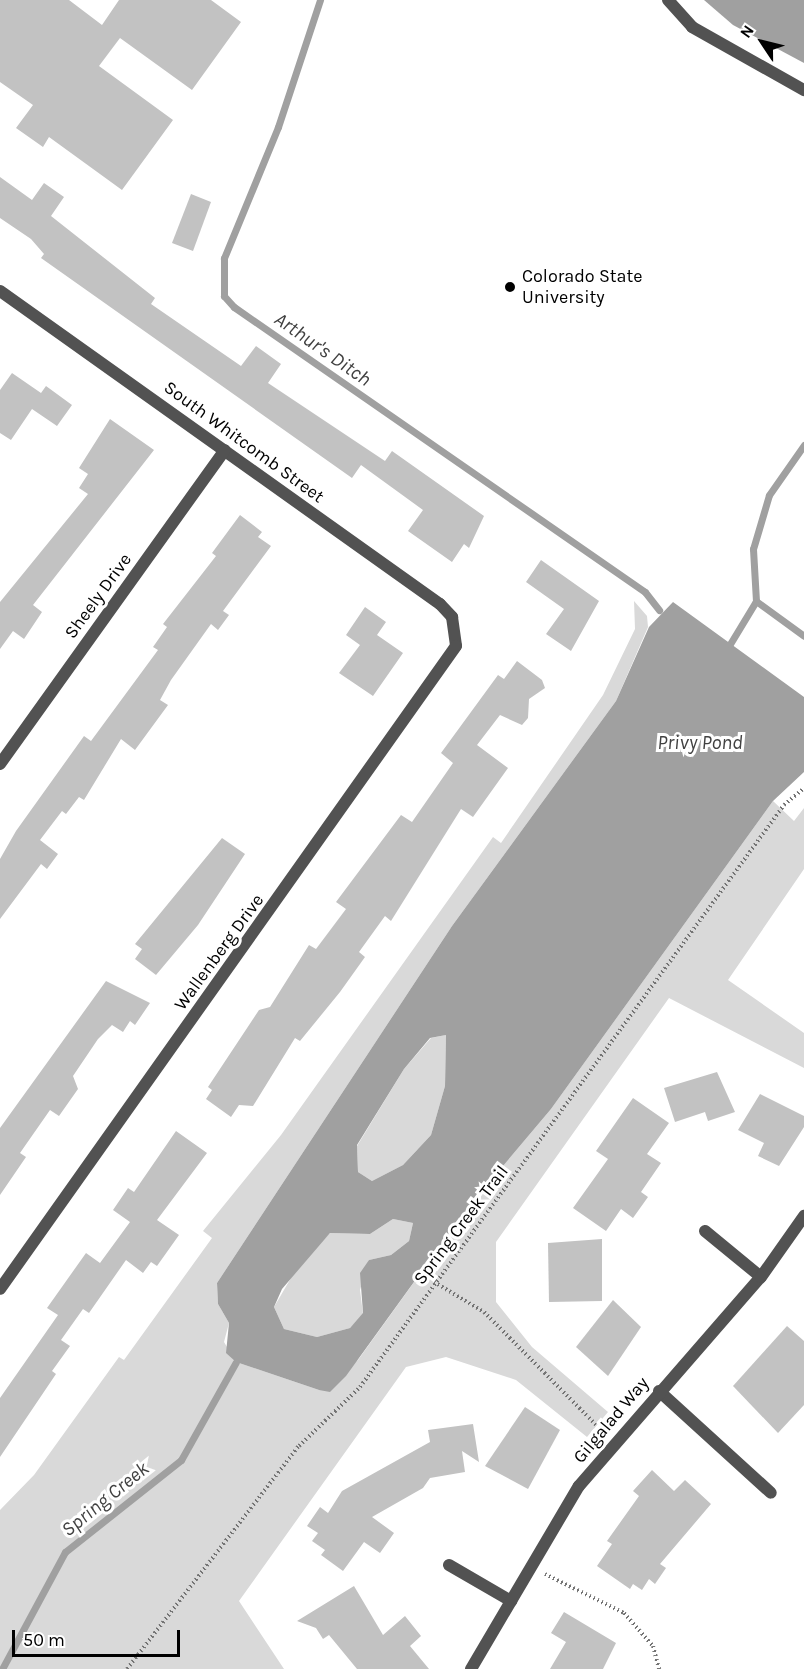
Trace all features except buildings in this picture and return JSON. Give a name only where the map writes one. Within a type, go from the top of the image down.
[{"type":"street","points":[[668,0],[692,27],[804,90]]},
{"type":"street","name":"South Whitcomb Street","points":[[1,295],[225,450],[440,604],[456,631]]},
{"type":"street","name":"Sheely Drive","points":[[0,764],[225,450]]},
{"type":"street","name":"Wallenberg Drive","points":[[0,1289],[446,666],[456,631]]},
{"type":"street","name":"Gilgalad Way","points":[[471,1669],[531,1566],[613,1441],[761,1277],[804,1216]]},
{"type":"street","points":[[705,1231],[761,1277]]},
{"type":"street","points":[[659,1391],[771,1493]]},
{"type":"street","points":[[449,1565],[511,1601]]},
{"type":"path","name":"Spring Creek Trail","points":[[127,1669],[299,1446],[360,1387],[784,805],[804,788]]},
{"type":"path","points":[[435,1282],[484,1312],[613,1441]]},
{"type":"path","points":[[531,1566],[624,1612],[652,1646],[659,1669]]},
{"type":"shaded area","points":[[634,601],[647,616],[648,627],[616,701],[452,926],[217,1283],[218,1304],[229,1323],[224,1342],[236,1362],[319,1390],[358,1360],[466,1210],[551,1109],[773,801],[794,821],[804,808],[804,869],[728,980],[804,1033],[804,1068],[669,998],[496,1242],[496,1302],[532,1347],[608,1412],[587,1437],[516,1380],[446,1357],[406,1367],[239,1601],[284,1669],[0,1669],[0,1510],[34,1475],[119,1357],[124,1360],[212,1238],[203,1231],[281,1135],[493,837],[501,843],[603,695],[635,629]]},
{"type":"shaded area","points":[[446,1035],[445,1086],[431,1135],[403,1165],[372,1181],[358,1172],[357,1146],[404,1069],[431,1038]]},
{"type":"shaded area","points":[[393,1219],[413,1223],[409,1241],[391,1255],[369,1260],[360,1290],[363,1314],[350,1328],[317,1337],[284,1329],[274,1307],[298,1266],[330,1233],[370,1234]]},
{"type":"water","points":[[704,0],[804,0],[804,63],[733,25]]},
{"type":"water","name":"Privy Pond","points":[[673,602],[804,697],[804,772],[773,801],[551,1109],[466,1210],[346,1376],[330,1392],[236,1362],[226,1353],[229,1323],[218,1304],[217,1283],[452,926],[616,701],[649,627]],"holes":[[[446,1035],[445,1086],[431,1135],[403,1165],[372,1181],[358,1172],[357,1145],[404,1069],[430,1038]],[[393,1219],[413,1223],[409,1241],[391,1255],[369,1260],[360,1273],[363,1313],[350,1328],[317,1337],[284,1329],[274,1307],[282,1289],[330,1233],[370,1234]]]},
{"type":"waterway","name":"Arthur's Ditch","points":[[320,0],[278,127],[224,258],[224,296],[234,307],[645,592],[659,610]]},
{"type":"waterway","name":"Spring Creek","points":[[730,644],[756,601],[753,549],[769,495],[804,445]]},
{"type":"waterway","points":[[756,601],[804,636]]},
{"type":"waterway","name":"Spring Creek","points":[[2,1669],[65,1552],[181,1460],[236,1362]]},
{"type":"place","name":"Colorado State University","points":[[510,287]]}]
